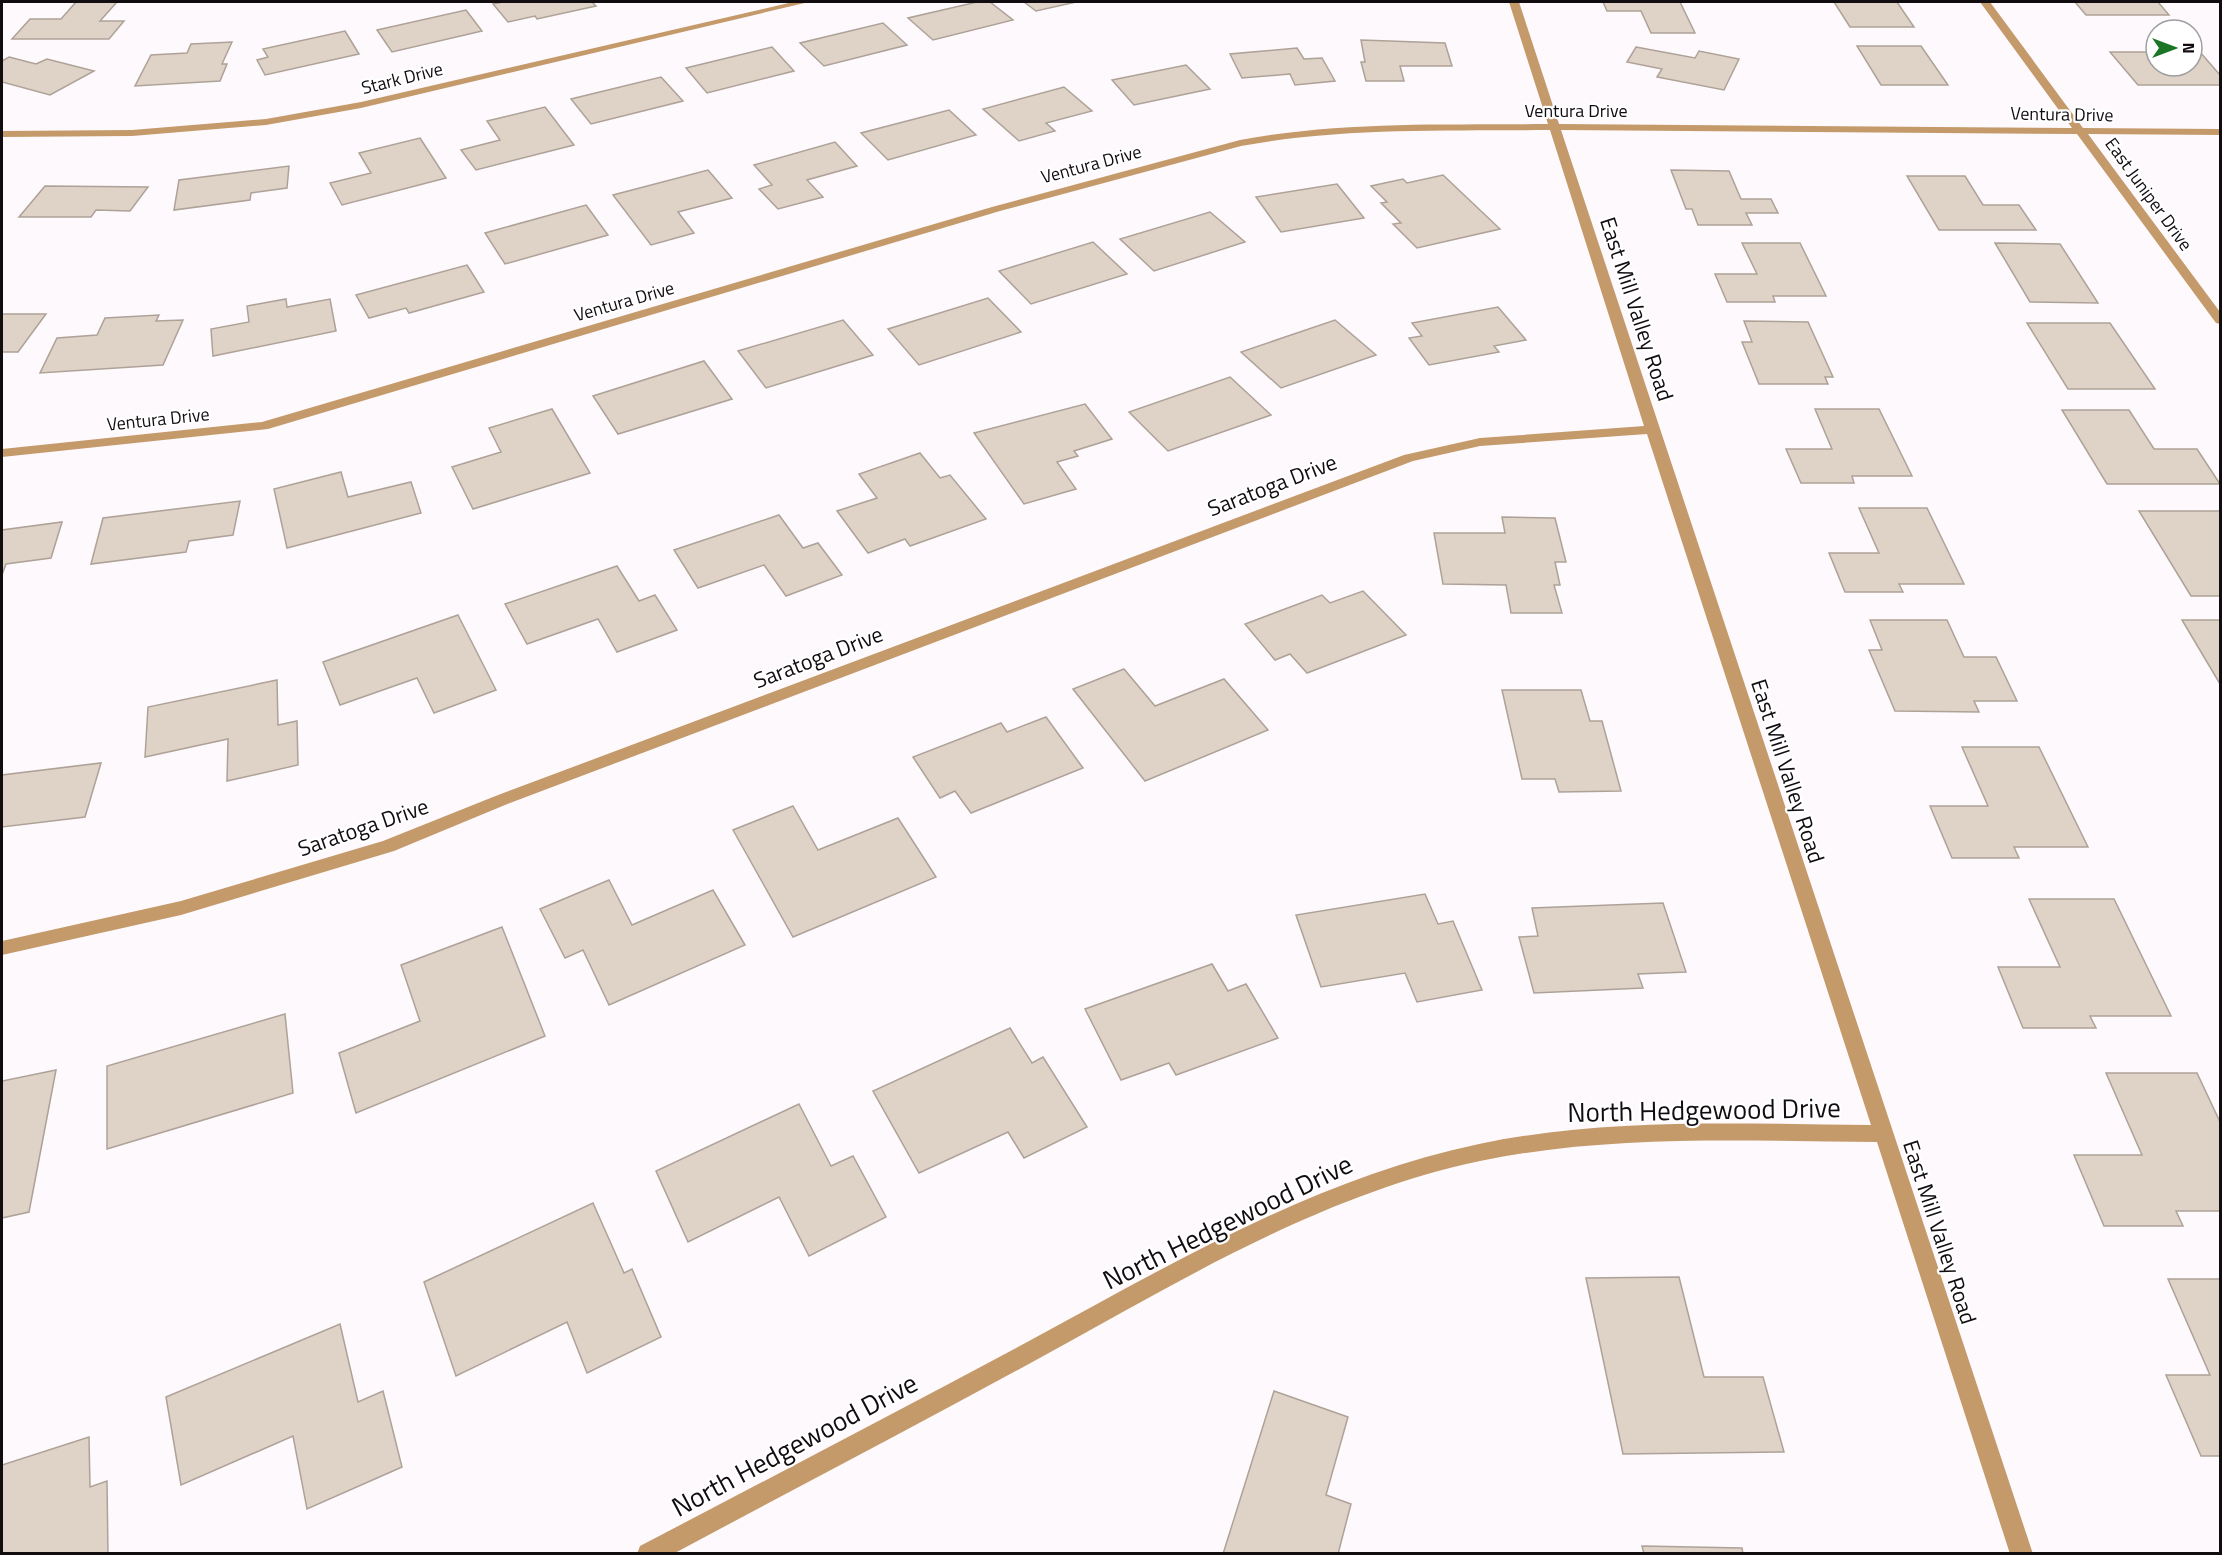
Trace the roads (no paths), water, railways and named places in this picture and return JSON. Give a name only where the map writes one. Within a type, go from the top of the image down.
[{"type":"street","name":"Stark Drive","points":[[2,134],[132,133],[266,122],[361,105],[804,2]]},
{"type":"street","name":"East Mill Valley Road","points":[[1514,2],[1652,430],[2022,1554]]},
{"type":"street","name":"East Juniper Drive","points":[[1985,2],[2220,320]]},
{"type":"street","name":"Ventura Drive","points":[[2,453],[263,426],[996,209],[1240,142],[1277,136],[1369,129],[1555,128],[2220,132]]},
{"type":"street","name":"Saratoga Drive","points":[[2,948],[181,908],[388,846],[500,801],[1409,458],[1480,442],[1652,430]]},
{"type":"street","name":"North Hedgewood Drive","points":[[648,1554],[943,1399],[1204,1257],[1302,1211],[1383,1178],[1479,1152],[1610,1134],[1885,1134]]}]
